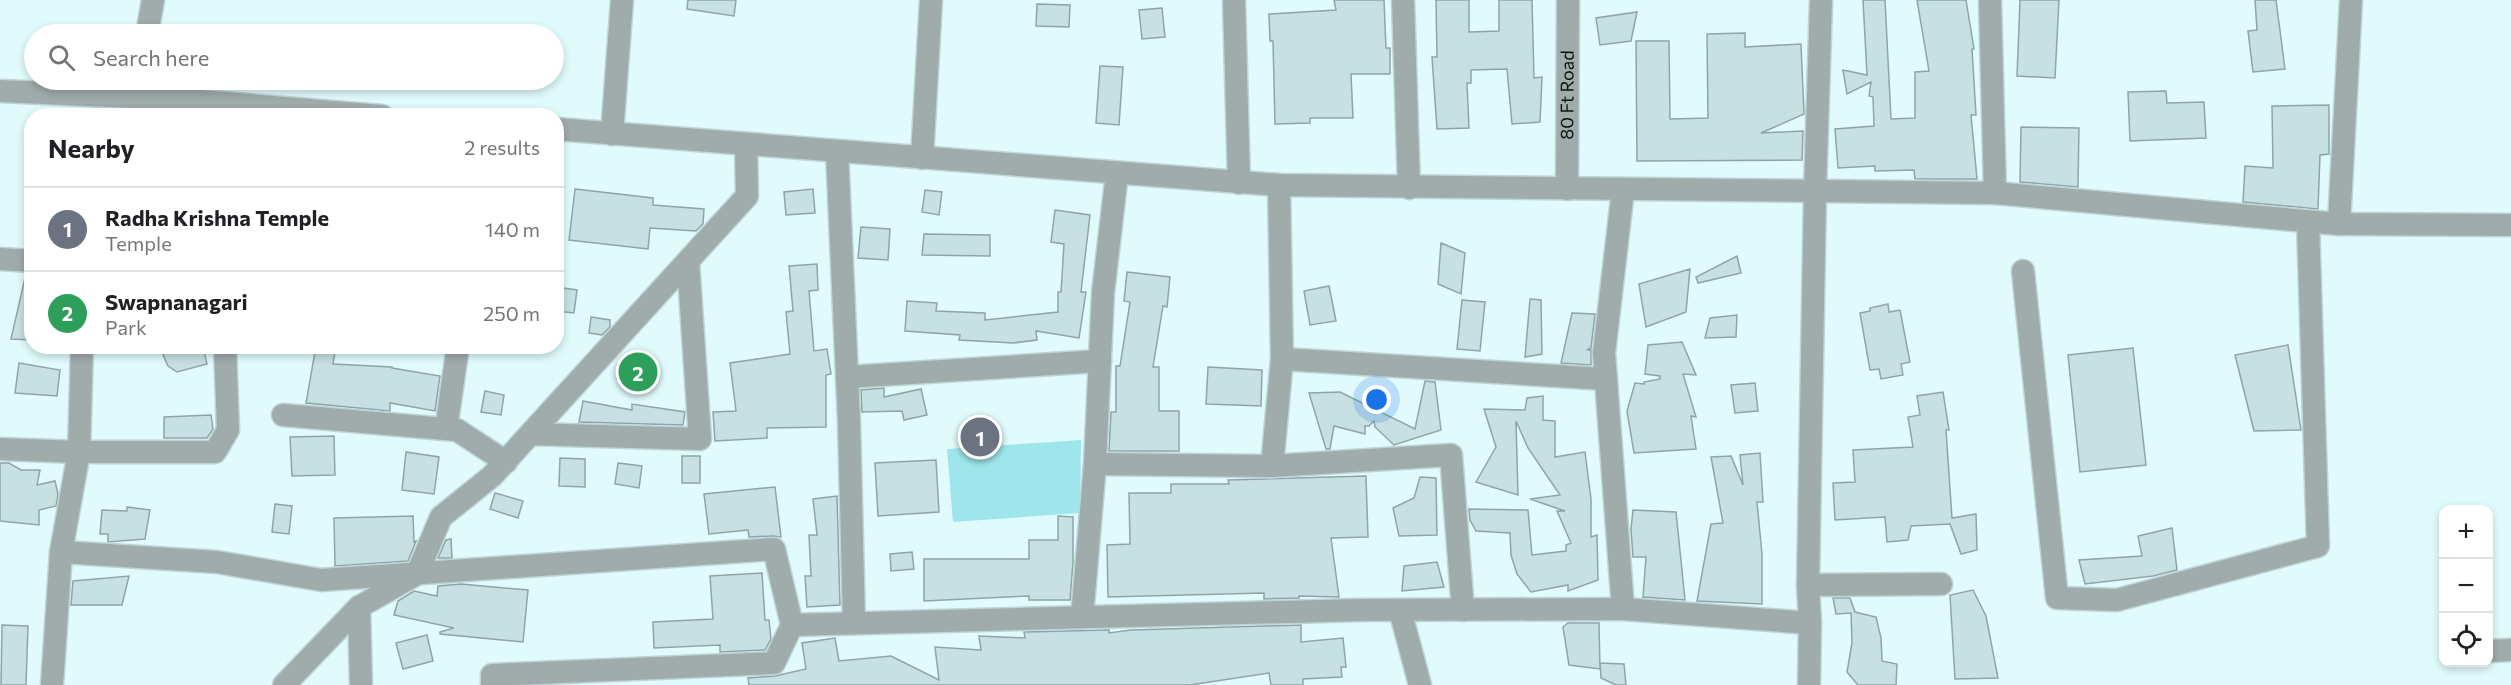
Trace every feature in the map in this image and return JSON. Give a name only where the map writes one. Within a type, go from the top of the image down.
[{"type":"street","points":[[149,24],[153,0]]},
{"type":"street","points":[[612,134],[622,0]]},
{"type":"street","points":[[922,158],[931,0]]},
{"type":"street","points":[[1234,0],[1239,183]]},
{"type":"street","points":[[1403,0],[1409,188]]},
{"type":"street","name":"80 Ft Road","points":[[1567,189],[1568,0]]},
{"type":"street","points":[[1809,685],[1808,585],[1821,0]]},
{"type":"street","points":[[1990,0],[1995,194]]},
{"type":"street","points":[[2339,224],[2351,0]]},
{"type":"street","points":[[0,91],[46,90]]},
{"type":"street","points":[[146,90],[222,108]]},
{"type":"street","points":[[564,130],[1279,186],[1995,194],[2339,224],[2511,225]]},
{"type":"street","points":[[284,685],[359,607],[417,574],[441,517],[506,462],[747,196],[746,144]]},
{"type":"street","points":[[837,151],[847,377],[854,623]]},
{"type":"street","points":[[1082,617],[1095,464],[1103,293],[1117,173]]},
{"type":"street","points":[[1272,466],[1282,359],[1279,186]]},
{"type":"street","points":[[1623,190],[1604,353],[1623,609]]},
{"type":"street","points":[[2023,271],[2057,598],[2117,600],[2318,546],[2308,222]]},
{"type":"street","points":[[0,259],[24,260]]},
{"type":"street","points":[[531,434],[700,440],[688,261]]},
{"type":"street","points":[[52,685],[61,552],[79,452],[82,354]]},
{"type":"street","points":[[0,449],[79,452],[215,452],[228,430],[225,354]]},
{"type":"street","points":[[446,429],[457,354]]},
{"type":"street","points":[[1282,359],[1606,379]]},
{"type":"street","points":[[847,377],[1100,361]]},
{"type":"street","points":[[282,415],[456,430],[506,462]]},
{"type":"street","points":[[1095,464],[1272,466],[1451,455],[1463,610]]},
{"type":"street","points":[[61,552],[217,562],[321,580],[774,549],[792,625],[774,663],[492,675],[492,685]]},
{"type":"street","points":[[1808,585],[1941,584]]},
{"type":"street","points":[[359,607],[361,685]]},
{"type":"street","points":[[792,625],[1400,610],[1623,609],[1810,623]]},
{"type":"street","points":[[1400,610],[1420,685]]},
{"type":"street","points":[[2493,651],[2511,650]]},
{"type":"shaded area","points":[[1081,440],[1080,513],[953,522],[947,449]]},
{"type":"building","points":[[688,0],[736,0],[734,16],[687,9]]},
{"type":"building","points":[[1334,0],[1384,0],[1386,48],[1390,48],[1390,74],[1351,74],[1353,118],[1310,118],[1310,123],[1275,124],[1273,41],[1270,41],[1269,14],[1336,10]]},
{"type":"building","points":[[1436,0],[1469,0],[1469,32],[1499,31],[1499,0],[1532,0],[1534,78],[1542,77],[1540,122],[1512,124],[1507,69],[1471,70],[1471,83],[1467,83],[1469,128],[1437,129],[1432,57],[1437,57]]},
{"type":"building","points":[[1863,0],[1885,0],[1891,119],[1915,118],[1915,72],[1929,71],[1917,0],[1966,0],[1974,49],[1972,49],[1976,115],[1971,115],[1977,179],[1915,179],[1914,170],[1875,171],[1875,166],[1838,168],[1835,129],[1874,126],[1873,97],[1869,96],[1871,82],[1847,94],[1843,70],[1867,75]]},
{"type":"building","points":[[2020,0],[2059,0],[2055,78],[2017,76]]},
{"type":"building","points":[[2255,0],[2276,0],[2285,69],[2253,72],[2248,31],[2257,30]]},
{"type":"building","points":[[1037,4],[1070,5],[1069,27],[1036,26]]},
{"type":"building","points":[[1162,8],[1165,37],[1142,39],[1139,10]]},
{"type":"building","points":[[1637,12],[1631,41],[1600,45],[1596,18]]},
{"type":"building","points":[[1745,33],[1745,47],[1801,44],[1804,114],[1761,133],[1803,131],[1802,160],[1637,161],[1636,41],[1669,41],[1670,119],[1708,118],[1707,34]]},
{"type":"building","points":[[1100,66],[1123,67],[1119,125],[1096,123]]},
{"type":"building","points":[[2166,91],[2167,103],[2204,102],[2206,138],[2130,141],[2128,92]]},
{"type":"building","points":[[2329,105],[2329,154],[2320,155],[2318,209],[2243,202],[2245,166],[2273,168],[2272,106]]},
{"type":"building","points":[[2021,127],[2079,128],[2078,187],[2020,182]]},
{"type":"building","points":[[575,189],[653,198],[653,205],[704,209],[703,224],[696,231],[650,228],[648,249],[569,240]]},
{"type":"building","points":[[813,189],[815,213],[786,215],[784,192]]},
{"type":"building","points":[[925,190],[942,192],[939,215],[922,212]]},
{"type":"building","points":[[1055,210],[1090,215],[1081,292],[1086,292],[1079,338],[1036,331],[1037,340],[1013,343],[959,340],[960,335],[905,331],[907,301],[937,303],[936,311],[985,313],[985,320],[1058,312],[1064,244],[1051,242]]},
{"type":"building","points":[[861,227],[890,229],[888,260],[858,258]]},
{"type":"building","points":[[924,234],[990,235],[990,256],[922,255]]},
{"type":"building","points":[[1441,243],[1465,253],[1461,294],[1438,284]]},
{"type":"building","points":[[1737,256],[1741,273],[1698,283],[1696,277]]},
{"type":"building","points":[[817,264],[818,290],[809,291],[814,351],[827,349],[831,374],[826,375],[826,427],[767,428],[767,438],[715,441],[713,412],[736,411],[730,363],[790,354],[786,312],[793,311],[789,266]]},
{"type":"building","points":[[1690,269],[1686,312],[1646,327],[1639,284]]},
{"type":"building","points":[[1127,272],[1170,277],[1167,307],[1163,306],[1153,367],[1159,367],[1159,411],[1179,411],[1179,451],[1109,451],[1111,412],[1116,412],[1116,366],[1120,366],[1130,302],[1124,301]]},
{"type":"building","points":[[24,282],[24,340],[11,339]]},
{"type":"building","points":[[1329,286],[1336,321],[1310,325],[1304,291]]},
{"type":"building","points":[[564,288],[577,290],[574,313],[564,312]]},
{"type":"building","points":[[1530,299],[1541,300],[1542,354],[1525,357]]},
{"type":"building","points":[[1462,300],[1485,302],[1480,351],[1457,349]]},
{"type":"building","points":[[1888,304],[1889,312],[1900,310],[1910,362],[1901,364],[1903,375],[1881,379],[1879,369],[1870,370],[1860,313]]},
{"type":"building","points":[[1572,313],[1595,314],[1591,348],[1587,350],[1591,350],[1591,365],[1561,363]]},
{"type":"building","points":[[1737,315],[1736,337],[1705,338],[1710,318]]},
{"type":"building","points":[[591,317],[610,320],[610,327],[602,335],[589,333]]},
{"type":"building","points":[[1682,342],[1696,375],[1683,374],[1696,417],[1691,416],[1696,449],[1634,453],[1627,411],[1635,383],[1644,384],[1644,382],[1660,379],[1660,376],[1645,374],[1648,345]]},
{"type":"building","points":[[2288,345],[2301,430],[2254,431],[2235,355]]},
{"type":"building","points":[[2133,348],[2146,465],[2080,472],[2068,355]]},
{"type":"building","points":[[205,354],[207,364],[177,372],[168,366],[163,355]]},
{"type":"building","points":[[315,354],[335,354],[333,364],[392,367],[440,376],[435,411],[390,403],[390,411],[306,403]]},
{"type":"building","points":[[19,363],[60,370],[57,396],[15,393]]},
{"type":"building","points":[[1208,367],[1262,370],[1261,406],[1206,404]]},
{"type":"building","points":[[1425,381],[1435,382],[1441,430],[1394,445],[1375,427],[1374,421],[1369,426],[1365,426],[1365,434],[1334,426],[1330,449],[1326,449],[1309,393],[1340,392],[1415,429]]},
{"type":"building","points":[[1755,383],[1758,411],[1735,413],[1731,385]]},
{"type":"building","points":[[884,388],[884,397],[921,389],[927,415],[904,420],[902,411],[862,412],[861,390]]},
{"type":"building","points":[[485,391],[504,395],[501,415],[481,412]]},
{"type":"building","points":[[1943,392],[1949,430],[1946,430],[1952,518],[1976,514],[1977,550],[1961,554],[1950,524],[1911,526],[1908,540],[1887,542],[1885,517],[1835,520],[1833,483],[1855,482],[1853,450],[1913,447],[1908,417],[1920,415],[1917,396]]},
{"type":"building","points":[[1543,396],[1543,420],[1555,421],[1555,457],[1585,452],[1591,499],[1591,537],[1597,535],[1598,580],[1568,591],[1568,585],[1531,592],[1517,574],[1511,555],[1510,533],[1476,531],[1470,520],[1469,509],[1528,510],[1532,555],[1566,551],[1566,545],[1571,543],[1557,511],[1565,511],[1530,499],[1560,495],[1528,448],[1516,421],[1518,495],[1476,482],[1496,447],[1484,409],[1525,410],[1527,398]]},
{"type":"building","points":[[583,401],[632,410],[632,404],[685,412],[683,425],[579,422]]},
{"type":"building","points":[[211,415],[213,429],[207,438],[164,438],[164,417]]},
{"type":"building","points":[[334,436],[335,475],[292,476],[290,437]]},
{"type":"building","points":[[406,452],[439,457],[434,494],[402,490]]},
{"type":"building","points":[[1760,453],[1763,502],[1757,502],[1762,554],[1762,604],[1697,601],[1711,524],[1723,523],[1711,457],[1731,456],[1743,485],[1740,455]]},
{"type":"building","points":[[682,456],[700,456],[700,483],[682,483]]},
{"type":"building","points":[[560,458],[585,459],[585,487],[559,486]]},
{"type":"building","points":[[936,460],[939,512],[878,516],[875,463]]},
{"type":"building","points":[[0,463],[9,463],[21,470],[40,470],[37,485],[55,481],[58,494],[56,506],[39,510],[39,525],[0,521]]},
{"type":"building","points":[[618,463],[642,466],[639,488],[615,484]]},
{"type":"building","points":[[1366,476],[1368,537],[1331,538],[1339,597],[1299,596],[1299,598],[1264,599],[1264,593],[1108,597],[1107,545],[1130,544],[1129,493],[1171,493],[1171,484],[1229,484],[1228,480]]},
{"type":"building","points":[[1420,477],[1436,478],[1437,535],[1399,536],[1393,508],[1414,498]]},
{"type":"building","points":[[775,487],[781,537],[749,537],[748,530],[709,534],[704,494]]},
{"type":"building","points":[[495,493],[523,501],[518,518],[490,509]]},
{"type":"building","points":[[837,496],[840,605],[807,607],[805,576],[811,576],[809,535],[817,535],[813,499]]},
{"type":"building","points":[[275,504],[292,506],[289,534],[272,532]]},
{"type":"building","points":[[127,507],[150,510],[145,539],[108,542],[108,534],[100,534],[102,510],[127,511]]},
{"type":"building","points":[[1633,510],[1676,512],[1685,600],[1643,597],[1646,557],[1633,557],[1631,529]]},
{"type":"building","points":[[413,516],[414,542],[416,541],[408,561],[335,566],[334,518]]},
{"type":"building","points":[[1058,516],[1073,517],[1070,600],[1029,600],[1029,596],[924,601],[924,559],[1029,559],[1029,540],[1058,540]]},
{"type":"building","points":[[2172,528],[2177,570],[2153,576],[2085,584],[2079,560],[2142,556],[2138,536]]},
{"type":"building","points":[[451,539],[452,558],[438,558],[446,540]]},
{"type":"building","points":[[912,552],[914,569],[891,571],[890,554]]},
{"type":"building","points":[[1437,562],[1444,587],[1402,591],[1404,566]]},
{"type":"building","points":[[762,573],[765,620],[769,620],[771,639],[765,650],[720,652],[720,645],[654,648],[653,622],[713,619],[710,576]]},
{"type":"building","points":[[129,576],[122,605],[71,605],[73,581]]},
{"type":"building","points":[[461,584],[528,590],[523,642],[440,634],[440,632],[454,628],[394,615],[398,601],[414,591],[437,596],[438,586]]},
{"type":"building","points":[[1973,590],[1986,616],[1998,678],[1955,679],[1950,595]]},
{"type":"building","points":[[1833,598],[1850,598],[1855,612],[1876,617],[1881,638],[1882,661],[1897,664],[1896,685],[1858,685],[1847,672],[1852,643],[1851,613],[1836,614]]},
{"type":"building","points":[[1568,623],[1599,623],[1600,669],[1569,665],[1563,627]]},
{"type":"building","points":[[2,625],[28,626],[26,685],[1,685]]},
{"type":"building","points":[[1301,625],[1301,642],[1343,638],[1346,667],[1341,667],[1342,677],[1303,679],[1303,685],[1271,685],[1269,673],[1190,685],[749,685],[748,678],[775,676],[806,669],[802,643],[835,638],[839,661],[891,656],[939,680],[935,647],[981,650],[979,636],[1025,638],[1024,632],[1109,630],[1109,633],[1131,630]]},
{"type":"building","points":[[427,635],[433,661],[403,669],[396,643]]},
{"type":"building","points":[[1600,663],[1624,664],[1626,685],[1616,685],[1601,678]]},
{"type":"place","name":"Swapnanagari","points":[[638,372]]},
{"type":"place","name":"Radha Krishna Temple","points":[[980,437]]}]
